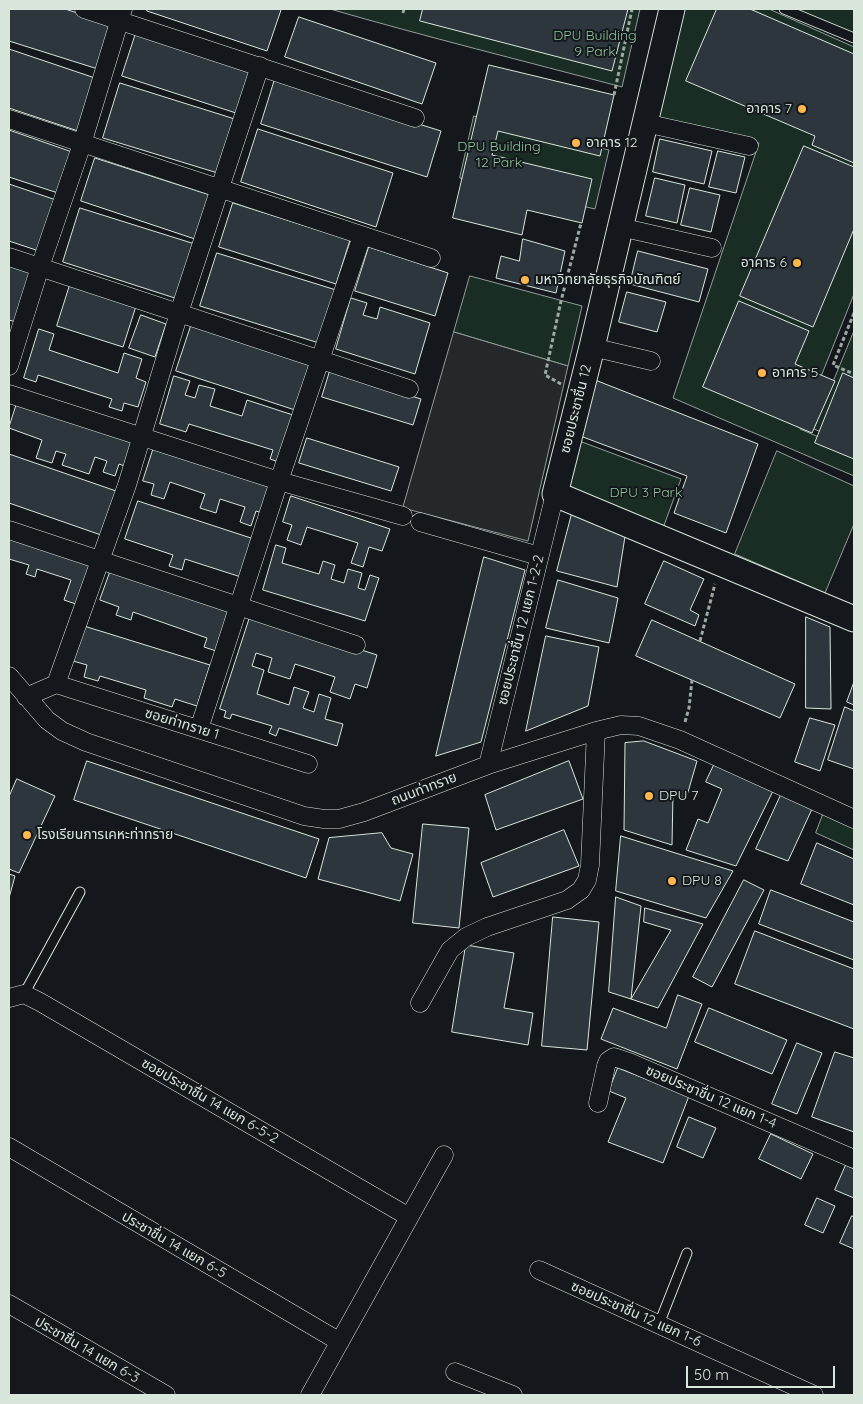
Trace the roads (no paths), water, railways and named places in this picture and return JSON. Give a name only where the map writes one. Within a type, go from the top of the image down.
[{"type":"main road","name":"ซอยประชาชื่น 12","points":[[555,494],[672,9]]},
{"type":"main road","points":[[555,494],[854,619]]},
{"type":"street","points":[[84,9],[122,14],[260,66],[415,118]]},
{"type":"street","points":[[9,366],[82,144],[122,14]]},
{"type":"street","points":[[26,697],[56,684],[101,560],[142,436],[179,313],[222,189],[260,66]]},
{"type":"street","points":[[9,119],[432,258]]},
{"type":"street","points":[[645,122],[749,146]]},
{"type":"street","points":[[620,227],[712,248]]},
{"type":"street","points":[[199,729],[238,605],[362,236]]},
{"type":"street","points":[[9,257],[409,389]]},
{"type":"street","points":[[592,347],[651,361]]},
{"type":"street","points":[[9,394],[279,481],[403,516]]},
{"type":"street","name":"ซอยประชาชื่น 12 แยก 1-2-2","points":[[488,765],[555,494]]},
{"type":"street","points":[[420,522],[540,556]]},
{"type":"street","points":[[9,530],[356,645]]},
{"type":"street","name":"ถนนท่าทราย","points":[[9,676],[47,720],[62,731],[86,742],[304,816],[339,819],[364,812],[488,765],[596,730],[621,725],[639,726],[680,740],[854,819]]},
{"type":"street","name":"ซอยท่าทราย 1","points":[[56,684],[308,764]]},
{"type":"street","points":[[420,1003],[450,950],[466,937],[486,927],[567,900],[580,890],[587,880],[590,865],[596,730]]},
{"type":"street","name":"ซอยประชาชื่น 14 แยก 6-5-2","points":[[16,996],[40,1002],[409,1217]]},
{"type":"street","name":"ซอยประชาชื่น 12 แยก 1-4","points":[[598,1103],[606,1066],[608,1061],[614,1057],[854,1159]]},
{"type":"street","name":"ประชาชื่น 14 แยก 6-5","points":[[9,1148],[340,1342]]},
{"type":"street","points":[[310,1395],[444,1156]]},
{"type":"street","name":"ซอยประชาชื่น 12 แยก 1-6","points":[[539,1270],[814,1395]]},
{"type":"street","name":"ประชาชื่น 14 แยก 6-3","points":[[9,1304],[166,1395]]},
{"type":"street","points":[[455,1372],[513,1395]]},
{"type":"lane","points":[[784,9],[854,38]]},
{"type":"lane","points":[[16,996],[80,892]]},
{"type":"lane","points":[[659,1324],[687,1253]]},
{"type":"place","name":"อาคาร 7","points":[[802,109]]},
{"type":"place","name":"อาคาร 12","points":[[576,143]]},
{"type":"place","name":"อาคาร 6","points":[[797,263]]},
{"type":"place","name":"มหาวิทยาลัยธุรกิจบัณฑิตย์","points":[[525,280]]},
{"type":"place","name":"อาคาร 5","points":[[762,373]]},
{"type":"place","name":"DPU 7","points":[[649,796]]},
{"type":"place","name":"โรงเรียนการเคหะท่าทราย","points":[[27,835]]},
{"type":"place","name":"DPU 8","points":[[672,881]]},
{"type":"park label","name":"DPU Building 9 Park","points":[[595,44]]},
{"type":"park label","name":"DPU Building 12 Park","points":[[499,156]]},
{"type":"park label","name":"DPU 3 Park","points":[[646,493]]}]
